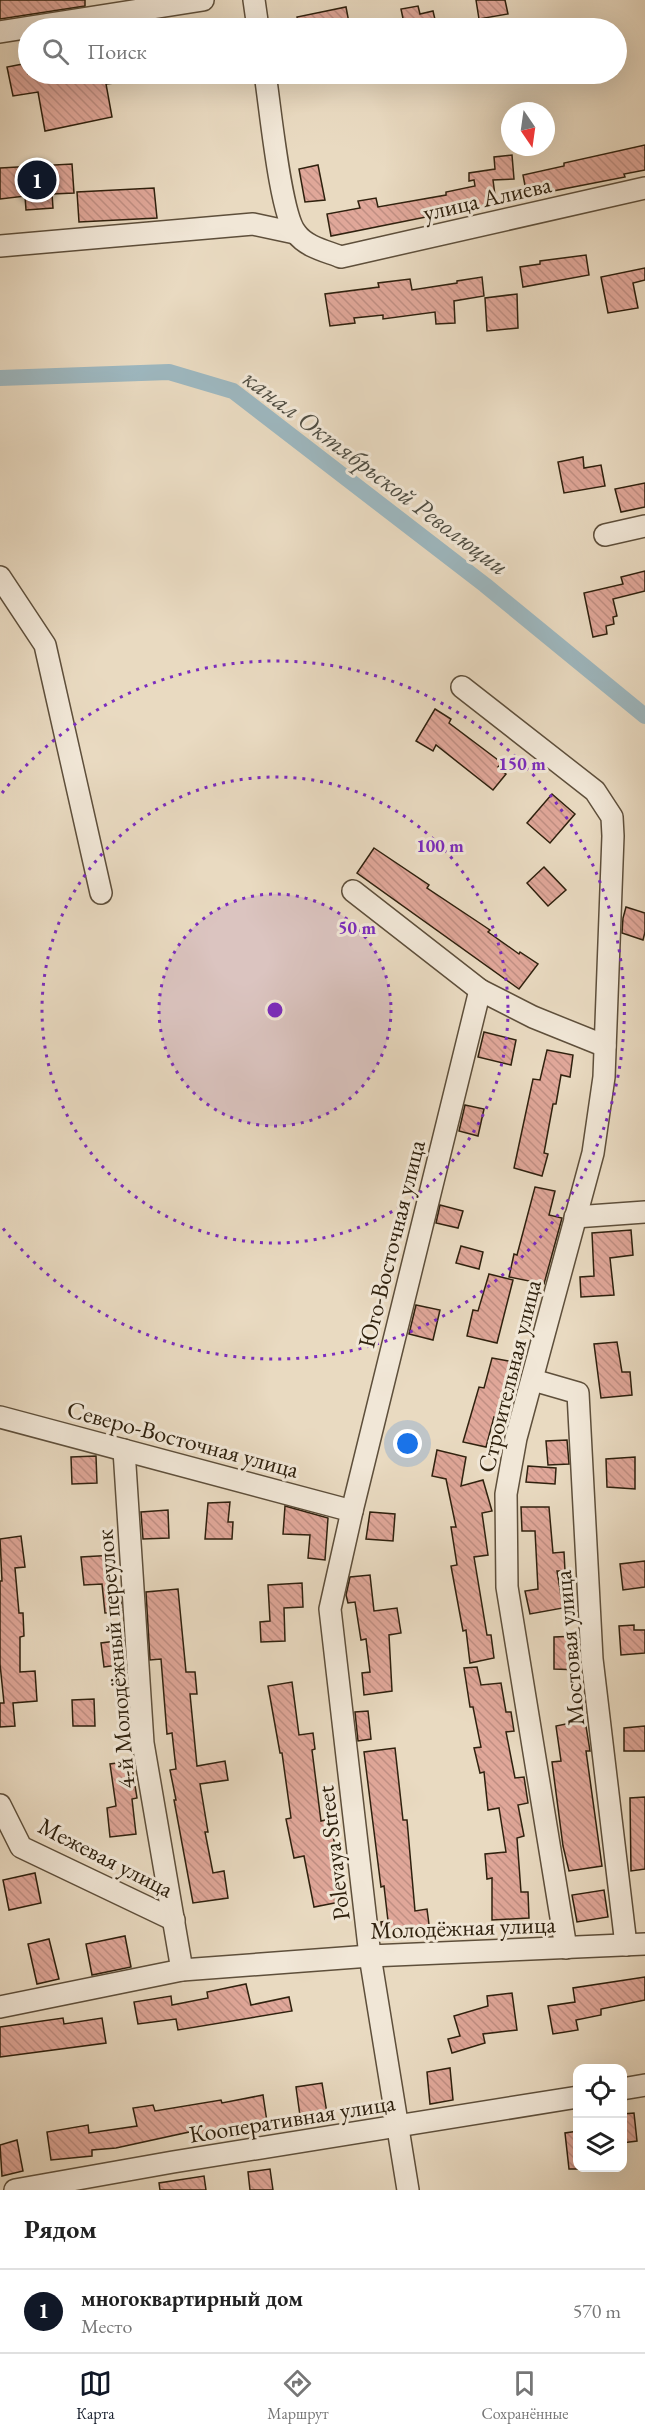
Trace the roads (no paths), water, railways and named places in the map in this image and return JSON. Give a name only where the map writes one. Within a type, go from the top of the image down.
[{"type":"street","points":[[89,18],[203,0]]},
{"type":"street","points":[[254,0],[257,18]]},
{"type":"street","points":[[0,32],[18,29]]},
{"type":"street","points":[[267,84],[286,212],[295,233]]},
{"type":"street","name":"улица Алиева","points":[[295,233],[310,245],[341,257],[645,188]]},
{"type":"street","points":[[0,246],[253,224],[295,233]]},
{"type":"street","points":[[605,535],[645,526]]},
{"type":"street","points":[[0,577],[45,645],[101,893]]},
{"type":"street","name":"Строительная улица","points":[[462,687],[595,791],[612,817],[614,836],[604,1077],[594,1153],[516,1437],[506,1494],[507,1587],[566,1948]]},
{"type":"street","points":[[353,891],[480,990],[533,1017],[605,1046]]},
{"type":"street","name":"Юго-Восточная улица","points":[[352,1511],[480,990]]},
{"type":"street","points":[[575,1217],[645,1212]]},
{"type":"street","name":"Мостовая улица","points":[[533,1380],[578,1393],[592,1659],[635,1944]]},
{"type":"street","name":"Северо-Восточная улица","points":[[0,1417],[352,1511]]},
{"type":"street","name":"4-й Молодёжный переулок","points":[[124,1450],[143,1743],[182,1970]]},
{"type":"street","name":"Polevaya Street","points":[[352,1511],[330,1609],[370,1956],[408,2190]]},
{"type":"street","name":"Межевая улица","points":[[0,1805],[7,1835],[21,1847],[174,1920]]},
{"type":"street","name":"Молодёжная улица","points":[[0,2007],[182,1970],[370,1956],[635,1944]]},
{"type":"street","points":[[627,2088],[645,2085]]},
{"type":"street","name":"Кооперативная улица","points":[[15,2190],[173,2162],[573,2098]]},
{"type":"waterway","name":"канал Октябрьской Революции","points":[[0,378],[169,372],[233,391],[485,585],[645,716]]},
{"type":"place","name":"многоквартирный дом","points":[[37,180]]}]
